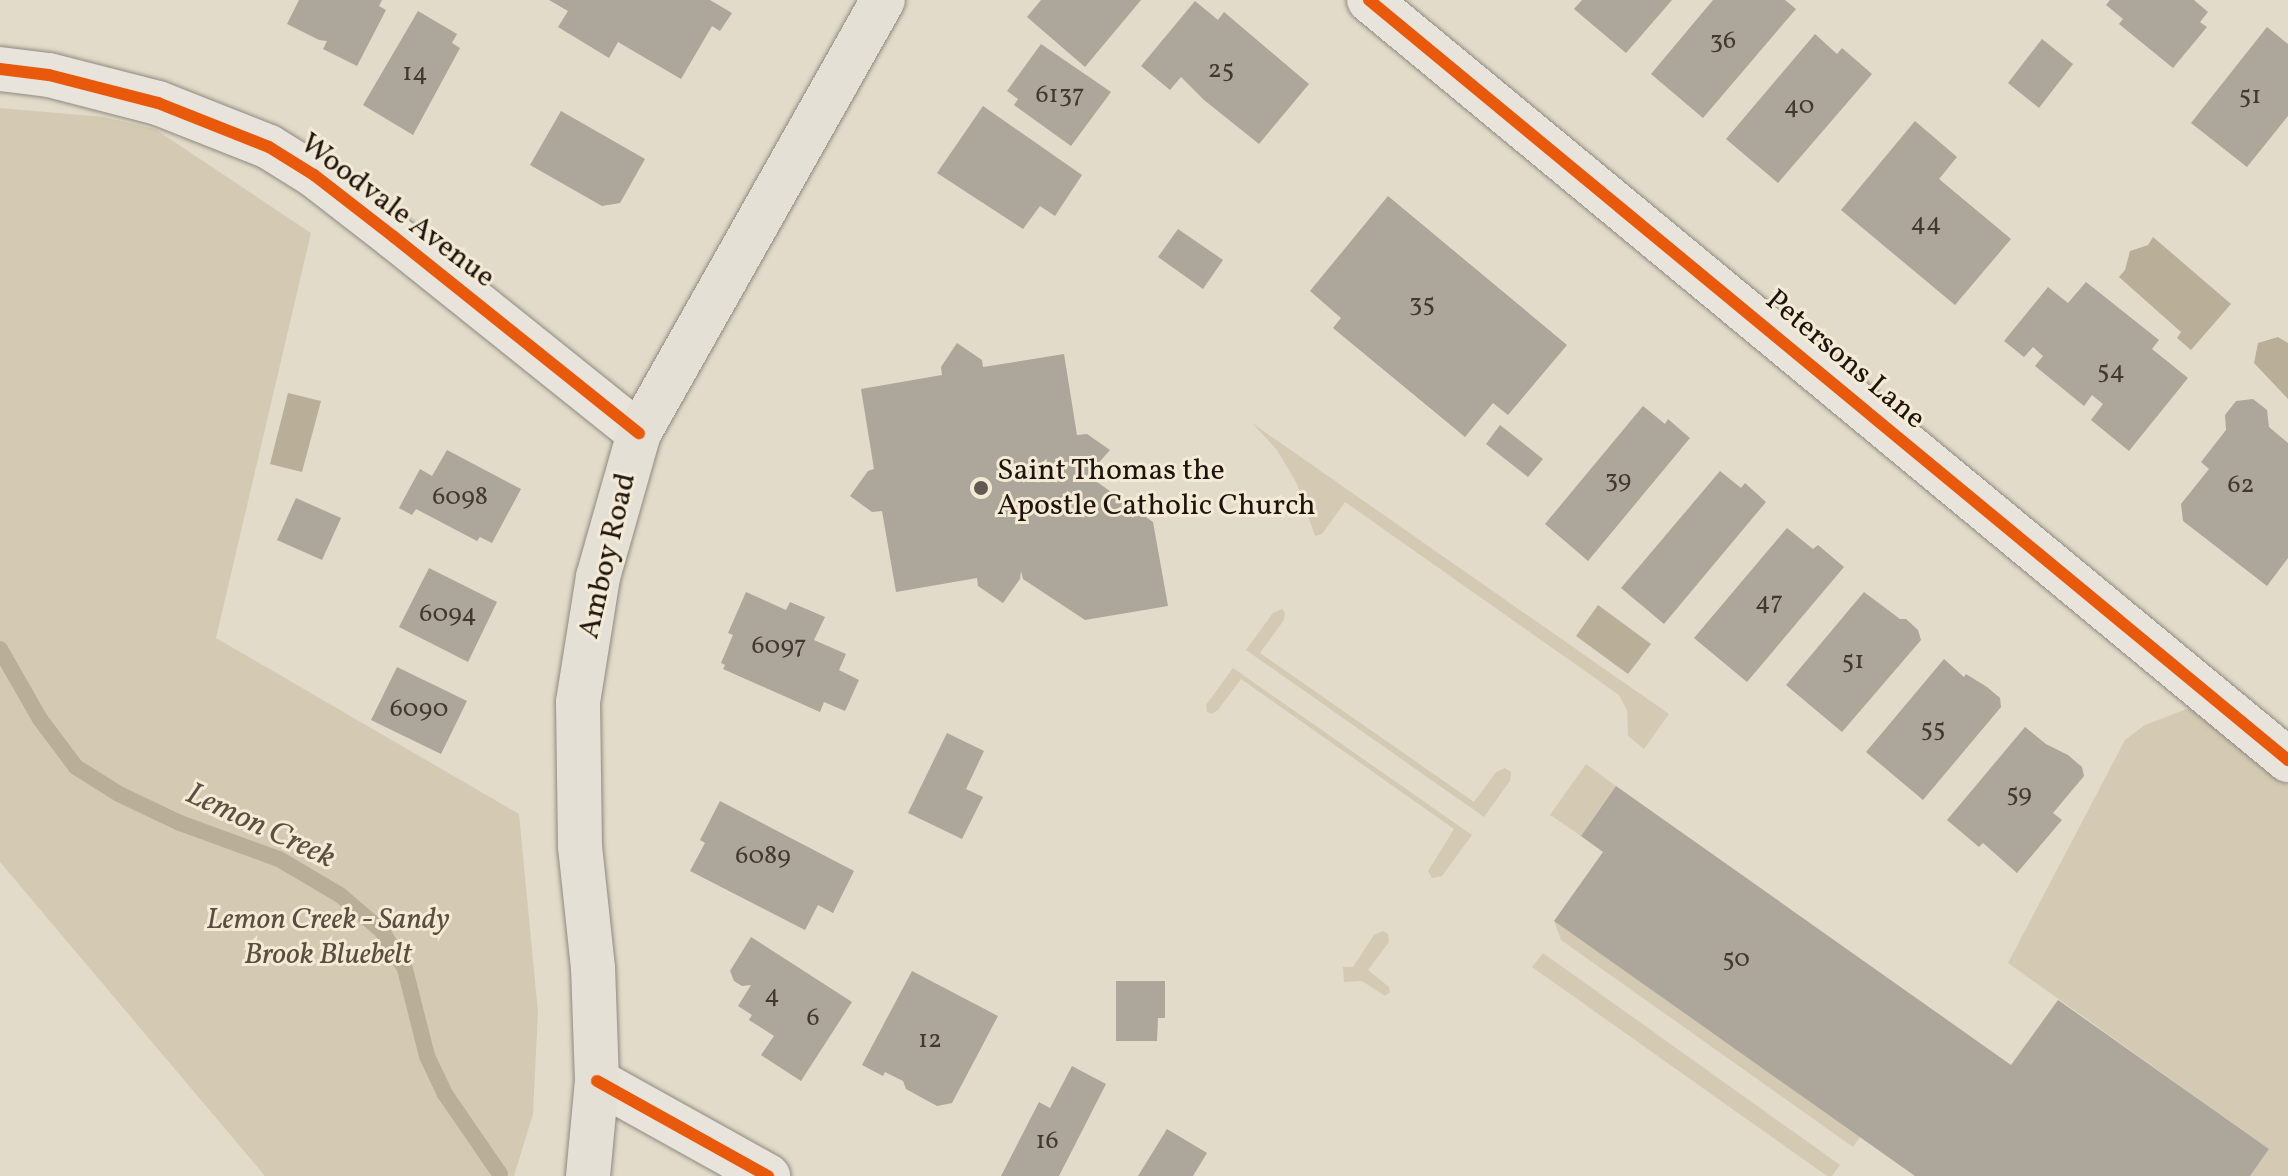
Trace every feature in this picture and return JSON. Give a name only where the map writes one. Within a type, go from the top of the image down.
[{"type":"main road","name":"Amboy Road","points":[[588,1176],[597,1081],[593,968],[580,846],[578,702],[598,577],[639,433],[883,0]]},
{"type":"street","name":"Petersons Lane","points":[[1369,0],[2288,760]]},
{"type":"street","name":"Woodvale Avenue","points":[[0,69],[49,75],[158,103],[269,147],[314,175],[371,219],[639,433]]},
{"type":"street","points":[[597,1081],[768,1176]]},
{"type":"green space","name":"Lemon Creek - Sandy Brook Bluebelt","points":[[0,108],[104,117],[155,129],[311,233],[216,638],[519,814],[538,1012],[533,1114],[514,1176],[265,1176],[0,862]]},
{"type":"green space","points":[[1252,423],[1669,714],[1644,749],[1628,736],[1627,710],[1619,695],[1345,502],[1322,534],[1315,536],[1297,484],[1277,450]]},
{"type":"green space","points":[[1282,609],[1284,620],[1260,653],[1474,802],[1496,772],[1505,768],[1511,772],[1510,781],[1484,817],[1246,650],[1273,613]]},
{"type":"green space","points":[[1233,668],[1472,835],[1442,876],[1432,878],[1428,871],[1454,829],[1241,679],[1218,710],[1212,714],[1207,712],[1206,705]]},
{"type":"green space","points":[[2189,708],[2288,786],[2288,1176],[2250,1176],[2269,1149],[2008,963],[2125,740],[2145,725]]},
{"type":"green space","points":[[1586,764],[1616,786],[1581,836],[1550,815]]},
{"type":"green space","points":[[1554,921],[1860,1137],[1853,1147],[1561,940]]},
{"type":"green space","points":[[1383,931],[1388,934],[1389,942],[1368,970],[1389,987],[1390,992],[1385,996],[1362,981],[1344,982],[1343,967],[1353,967],[1374,935]]},
{"type":"green space","points":[[1543,953],[1840,1165],[1832,1176],[1827,1176],[1532,967]]},
{"type":"shaded area","points":[[2153,237],[2231,304],[2191,350],[2177,338],[2181,332],[2119,277],[2125,270],[2130,251],[2148,245]]},
{"type":"shaded area","points":[[2278,337],[2288,343],[2288,399],[2254,363],[2258,343]]},
{"type":"shaded area","points":[[288,393],[321,401],[302,472],[270,464]]},
{"type":"shaded area","points":[[1598,605],[1651,644],[1628,674],[1576,636]]},
{"type":"building","points":[[299,0],[382,0],[379,6],[386,10],[357,66],[323,49],[327,41],[287,24]]},
{"type":"building","points":[[549,0],[710,0],[732,13],[720,31],[712,26],[681,79],[618,42],[609,58],[558,27],[568,11]]},
{"type":"building","points":[[1041,0],[1141,0],[1085,67],[1027,17]]},
{"type":"building","points":[[1582,0],[1672,0],[1626,53],[1574,9]]},
{"type":"building","points":[[1713,0],[1785,0],[1796,9],[1703,118],[1651,74]]},
{"type":"building","points":[[2110,0],[2194,0],[2208,12],[2200,22],[2207,27],[2173,68],[2119,24],[2123,19],[2106,5]]},
{"type":"building","points":[[1195,1],[1218,20],[1224,12],[1309,84],[1259,144],[1204,100],[1181,77],[1170,90],[1141,66]]},
{"type":"building","points":[[418,11],[457,34],[452,43],[460,48],[413,135],[363,105]]},
{"type":"building","points":[[2267,27],[2288,44],[2288,116],[2247,167],[2191,123]]},
{"type":"building","points":[[1815,34],[1837,54],[1842,48],[1872,74],[1778,183],[1726,139]]},
{"type":"building","points":[[2042,39],[2073,64],[2039,108],[2008,83]]},
{"type":"building","points":[[1041,44],[1111,92],[1071,146],[1014,105],[1018,99],[1007,91]]},
{"type":"building","points":[[983,106],[1082,175],[1055,216],[1040,206],[1023,229],[937,173]]},
{"type":"building","points":[[561,111],[645,159],[620,203],[602,206],[530,165]]},
{"type":"building","points":[[1915,121],[1957,157],[1939,179],[2011,239],[1955,305],[1841,210]]},
{"type":"building","points":[[1388,196],[1567,345],[1508,415],[1493,403],[1465,437],[1333,328],[1341,318],[1310,291]]},
{"type":"building","points":[[1178,229],[1223,260],[1203,289],[1158,257]]},
{"type":"building","points":[[2086,282],[2159,340],[2152,349],[2188,378],[2129,451],[2091,420],[2103,404],[2092,395],[2084,406],[2035,366],[2043,356],[2033,347],[2024,357],[2004,341],[2048,287],[2068,303]]},
{"type":"building","name":"Saint Thomas the Apostle Catholic Church","points":[[957,343],[982,360],[983,367],[1064,354],[1077,435],[1087,434],[1110,450],[1087,476],[1088,480],[1093,479],[1153,522],[1168,606],[1085,620],[1023,579],[1021,571],[1020,579],[1003,603],[978,586],[977,578],[896,592],[882,511],[872,512],[850,496],[868,471],[874,469],[861,389],[942,375],[941,367]]},
{"type":"building","points":[[2253,399],[2267,410],[2269,427],[2288,443],[2288,558],[2267,586],[2183,521],[2181,504],[2209,469],[2201,462],[2226,430],[2225,415],[2236,401]]},
{"type":"building","points":[[1643,406],[1665,424],[1668,419],[1690,438],[1588,561],[1545,524]]},
{"type":"building","points":[[1500,425],[1543,459],[1528,477],[1486,444]]},
{"type":"building","points":[[447,450],[521,489],[492,543],[480,537],[477,541],[416,509],[412,515],[399,508],[420,469],[432,476]]},
{"type":"building","points":[[1720,471],[1741,488],[1745,483],[1766,502],[1664,624],[1621,588]]},
{"type":"building","points":[[296,498],[341,518],[322,560],[277,540]]},
{"type":"building","points":[[1787,528],[1813,549],[1818,545],[1844,567],[1747,682],[1694,638]]},
{"type":"building","points":[[429,568],[497,602],[468,662],[399,627]]},
{"type":"building","points":[[746,592],[786,610],[790,602],[825,617],[814,640],[846,654],[839,670],[859,680],[845,711],[824,702],[820,712],[723,669],[725,665],[721,663],[733,635],[728,633]]},
{"type":"building","points":[[1864,592],[1900,619],[1906,619],[1918,630],[1921,640],[1842,732],[1786,685]]},
{"type":"building","points":[[1944,659],[1964,677],[1966,674],[1987,687],[2000,698],[2001,707],[1923,800],[1866,752]]},
{"type":"building","points":[[397,667],[467,701],[441,754],[371,720]]},
{"type":"building","points":[[2025,727],[2046,744],[2068,755],[2082,767],[2084,776],[2053,813],[2062,820],[2017,873],[1983,843],[1979,847],[1947,820]]},
{"type":"building","points":[[947,733],[984,751],[966,789],[983,797],[962,839],[908,813]]},
{"type":"building","points":[[1616,786],[2011,1065],[2058,1000],[2269,1149],[2250,1176],[1915,1176],[1554,921],[1603,852],[1581,836]]},
{"type":"building","points":[[720,801],[854,871],[833,913],[818,905],[805,930],[690,871],[705,843],[700,840]]},
{"type":"building","points":[[751,937],[852,1002],[801,1081],[761,1055],[774,1036],[749,1020],[752,1015],[738,1006],[751,985],[742,986],[734,981],[730,971]]},
{"type":"building","points":[[912,971],[998,1016],[952,1103],[937,1106],[906,1089],[903,1081],[885,1072],[883,1076],[862,1065]]},
{"type":"building","points":[[1116,981],[1165,981],[1165,1018],[1158,1018],[1157,1041],[1116,1041]]},
{"type":"building","points":[[1072,1066],[1106,1084],[1059,1176],[1001,1176],[1039,1102],[1050,1108]]},
{"type":"building","points":[[1167,1129],[1207,1153],[1193,1176],[1138,1176]]},
{"type":"waterway","name":"Lemon Creek","points":[[0,649],[40,719],[76,767],[119,794],[180,823],[279,859],[340,895],[382,931],[405,969],[427,1056],[445,1094],[500,1174]]},
{"type":"cycle path","points":[[1369,0],[2288,760]]},
{"type":"cycle path","points":[[0,69],[49,75],[158,103],[269,147],[314,175],[639,433]]},
{"type":"cycle path","points":[[597,1081],[768,1176]]},
{"type":"place","name":"Saint Thomas the Apostle Catholic Church","points":[[981,488]]}]
